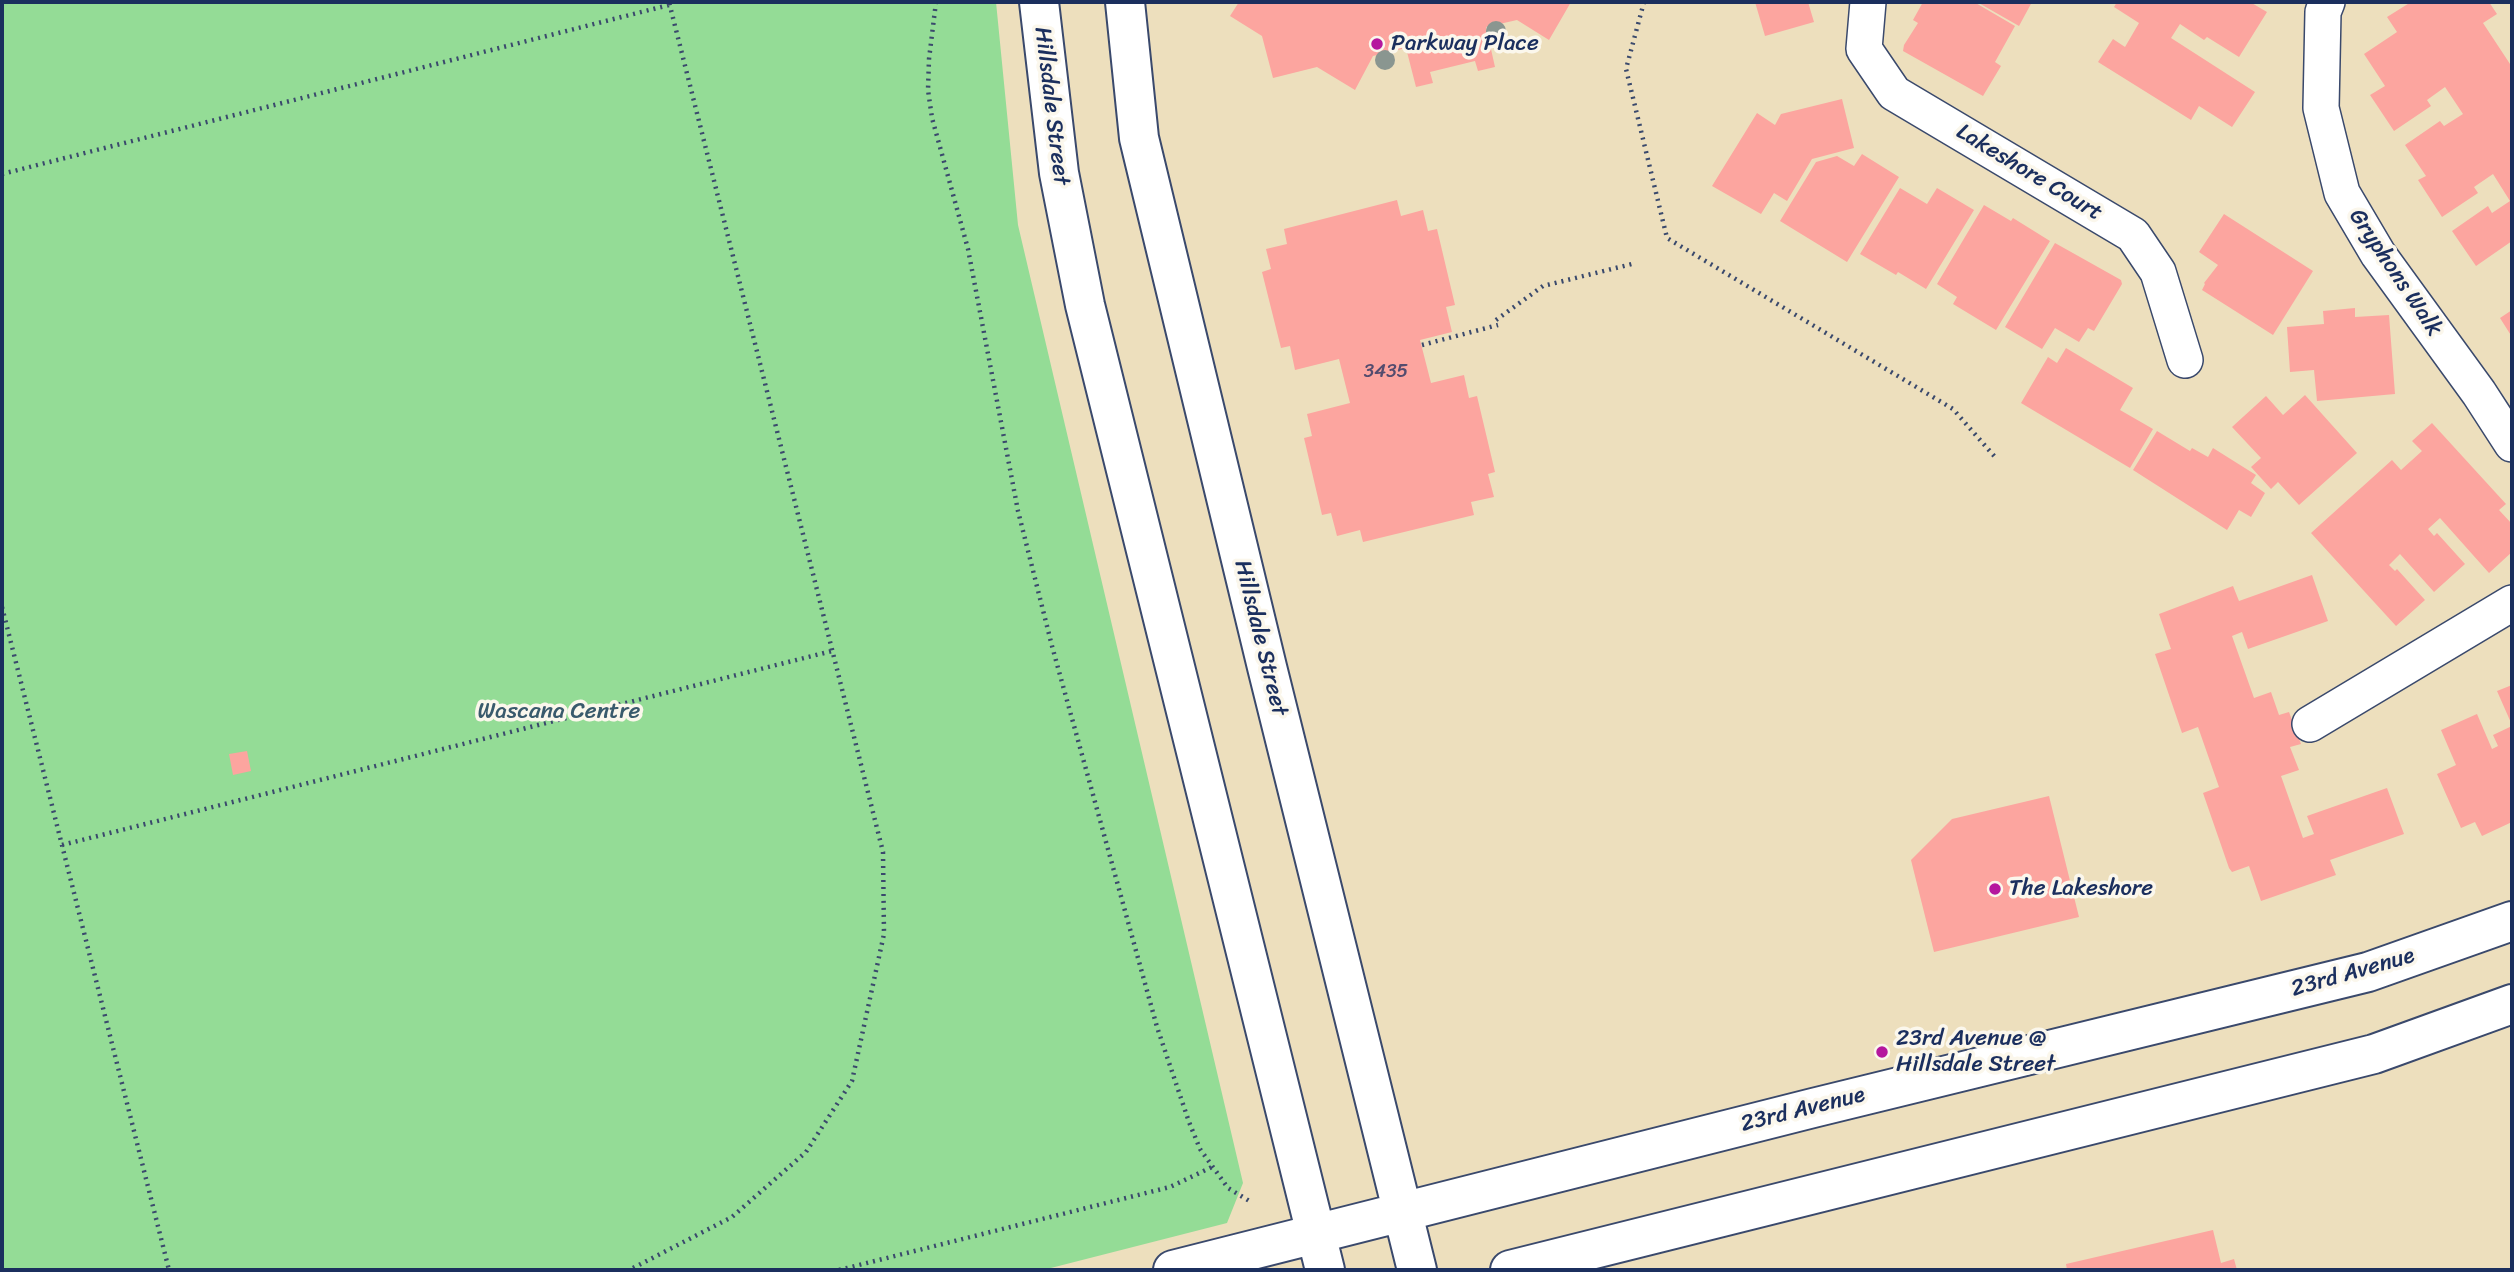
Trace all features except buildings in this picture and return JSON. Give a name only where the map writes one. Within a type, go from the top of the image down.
[{"type":"street","name":"Hillsdale Street","points":[[1039,2],[1059,173],[1084,305],[1325,1270]]},
{"type":"street","name":"Hillsdale Street","points":[[1125,2],[1139,138],[1417,1270]]},
{"type":"street","name":"Lakeshore Court","points":[[1868,2],[1864,49],[1894,93],[2133,235],[2158,272],[2185,360]]},
{"type":"street","name":"Gryphons Walk","points":[[2326,2],[2323,12],[2320,108],[2342,193],[2378,254],[2479,393],[2512,444]]},
{"type":"street","points":[[2310,724],[2512,603]]},
{"type":"street","name":"23rd Avenue","points":[[1172,1270],[2368,972],[2512,921]]},
{"type":"street","points":[[1510,1270],[2374,1054],[2512,1004]]},
{"type":"path","points":[[936,2],[929,59],[928,90],[932,118],[968,249],[1018,511],[1052,646],[1157,1027],[1189,1122],[1200,1149],[1228,1188],[1251,1202]]},
{"type":"path","points":[[1644,2],[1626,69],[1667,238],[1953,409],[1995,457]]},
{"type":"path","points":[[2,174],[669,4],[883,852],[884,934],[852,1081],[806,1152],[732,1217],[633,1268]]},
{"type":"path","points":[[1422,345],[1497,323],[1542,286],[1632,264]]},
{"type":"path","points":[[2,607],[169,1270]]},
{"type":"path","points":[[62,845],[832,651]]},
{"type":"path","points":[[839,1270],[1170,1187],[1212,1167]]},
{"type":"green space","name":"Wascana Centre","points":[[2,2],[996,2],[1018,225],[1243,1183],[1227,1223],[1043,1270],[2,1270]]},
{"type":"place","name":"Parkway Place","points":[[1377,44]]},
{"type":"place","name":"The Lakeshore","points":[[1995,889]]},
{"type":"place","name":"23rd Avenue @ Hillsdale Street","points":[[1882,1052]]}]
